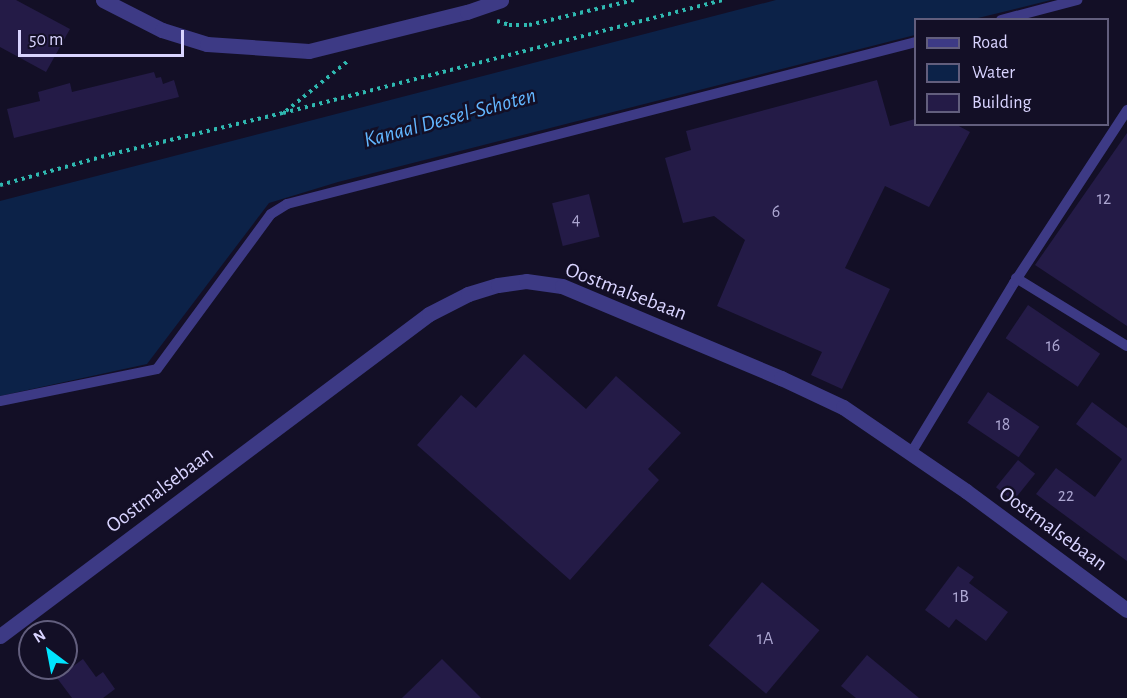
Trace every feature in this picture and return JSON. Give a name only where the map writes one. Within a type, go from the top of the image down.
[{"type":"street","points":[[103,0],[162,30],[207,44],[309,51],[467,12],[501,0]]},
{"type":"street","name":"Oostmalsebaan","points":[[0,636],[429,314],[468,294],[498,285],[526,281],[562,286],[781,378],[843,407],[911,453],[1127,610]]},
{"type":"lane","points":[[1009,18],[1077,0]]},
{"type":"lane","points":[[0,401],[157,369],[271,214],[287,204],[914,42]]},
{"type":"lane","points":[[911,453],[1016,278],[1127,110]]},
{"type":"lane","points":[[1016,278],[1127,346]]},
{"type":"path","points":[[529,26],[634,0]]},
{"type":"path","points":[[0,184],[724,0]]},
{"type":"path","points":[[284,113],[353,56]]},
{"type":"water","name":"Kanaal Dessel-Schoten","points":[[776,0],[1051,0],[978,18],[914,18],[914,35],[338,182],[269,203],[147,364],[0,396],[0,201]]},
{"type":"building","points":[[0,0],[16,0],[70,29],[46,72],[0,47]]},
{"type":"building","points":[[154,72],[156,78],[161,77],[163,84],[174,80],[179,97],[14,138],[7,109],[40,101],[38,92],[70,83],[72,92]]},
{"type":"building","points":[[877,80],[890,126],[914,119],[914,126],[959,126],[970,132],[929,207],[885,186],[845,268],[890,289],[842,389],[811,375],[822,352],[717,306],[745,240],[714,216],[683,223],[665,158],[691,150],[686,131]]},
{"type":"building","points":[[1127,133],[1127,326],[1035,265]]},
{"type":"building","points":[[589,194],[600,237],[563,246],[552,203]]},
{"type":"building","points":[[1028,305],[1100,354],[1078,387],[1006,338]]},
{"type":"building","points":[[524,354],[586,409],[616,376],[681,433],[648,469],[659,480],[570,580],[417,445],[461,395],[476,408]]},
{"type":"building","points":[[988,392],[1039,427],[1019,457],[967,423]]},
{"type":"building","points":[[1092,402],[1127,428],[1127,561],[1036,494],[1056,468],[1095,497],[1122,459],[1076,424]]},
{"type":"building","points":[[1018,460],[1035,474],[1013,501],[996,487]]},
{"type":"building","points":[[958,566],[974,577],[969,583],[1008,612],[986,641],[956,619],[949,628],[925,610]]},
{"type":"building","points":[[762,582],[819,630],[766,694],[709,646]]},
{"type":"building","points":[[867,655],[919,698],[856,698],[841,686]]},
{"type":"building","points":[[83,659],[96,677],[103,672],[115,689],[103,698],[72,698],[58,680],[78,680],[78,663]]},
{"type":"building","points":[[442,659],[481,698],[402,698]]}]
